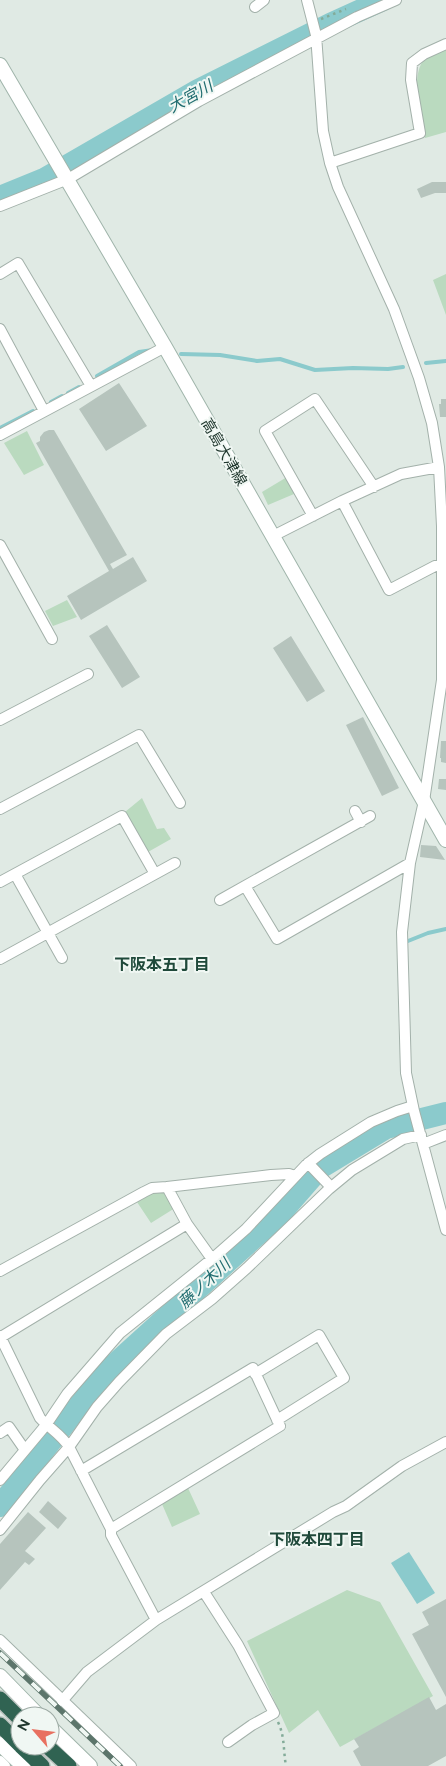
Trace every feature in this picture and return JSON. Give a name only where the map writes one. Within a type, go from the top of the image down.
[{"type":"highway","points":[[0,1700],[10,1710]]},
{"type":"highway","points":[[0,1725],[10,1735]]},
{"type":"highway","points":[[32,1756],[42,1766]]},
{"type":"highway","points":[[57,1756],[68,1766]]},
{"type":"main road","name":"高島大津線","points":[[0,65],[165,347],[446,840]]},
{"type":"main road","points":[[0,1676],[29,1706]]},
{"type":"main road","points":[[60,1737],[90,1766]]},
{"type":"main road","points":[[0,1744],[16,1765]]},
{"type":"street","points":[[255,6],[264,0]]},
{"type":"street","points":[[307,0],[316,37],[323,130],[330,163],[338,186],[394,309],[419,378],[432,423],[439,466],[442,565],[442,680],[424,801],[410,863],[402,932],[402,949],[406,1073],[446,1230]]},
{"type":"street","points":[[0,206],[67,178],[199,101],[316,37],[396,0]]},
{"type":"street","points":[[330,163],[420,133],[411,80],[412,63],[424,54],[446,44]]},
{"type":"street","points":[[0,274],[18,263],[91,386]]},
{"type":"street","points":[[0,329],[44,411]]},
{"type":"street","points":[[0,435],[165,347]]},
{"type":"street","points":[[313,516],[265,431],[316,399],[374,487]]},
{"type":"street","points":[[273,536],[401,474],[439,466]]},
{"type":"street","points":[[342,501],[389,590],[436,566],[442,565]]},
{"type":"street","points":[[0,545],[52,639]]},
{"type":"street","points":[[1,715],[88,674]]},
{"type":"street","points":[[0,809],[139,735],[180,803]]},
{"type":"street","points":[[220,900],[365,819],[354,811]]},
{"type":"street","points":[[0,882],[122,816],[155,874]]},
{"type":"street","points":[[0,959],[175,862]]},
{"type":"street","points":[[245,886],[277,939],[410,863]]},
{"type":"street","points":[[15,874],[62,958]]},
{"type":"street","points":[[0,1480],[47,1426],[66,1394],[120,1333],[246,1229],[308,1163],[371,1122],[397,1111],[414,1108]]},
{"type":"street","points":[[0,1530],[118,1382],[166,1334],[212,1299],[247,1268],[331,1187],[352,1170],[403,1140],[446,1135]]},
{"type":"street","points":[[308,1163],[331,1187]]},
{"type":"street","points":[[0,1271],[152,1188],[167,1188],[271,1175],[289,1174],[294,1176]]},
{"type":"street","points":[[167,1188],[187,1224],[212,1259]]},
{"type":"street","points":[[156,1620],[111,1535],[111,1528],[67,1444],[40,1418],[0,1337],[187,1224]]},
{"type":"street","points":[[255,1374],[319,1335],[344,1378],[277,1420]]},
{"type":"street","points":[[81,1471],[253,1368],[280,1426],[111,1528]]},
{"type":"street","points":[[0,1433],[8,1427],[25,1450]]},
{"type":"street","points":[[62,1701],[87,1672],[156,1620],[333,1512],[346,1506],[402,1466],[446,1442]]},
{"type":"street","points":[[204,1592],[238,1645],[274,1713],[252,1725],[228,1742]]},
{"type":"street","points":[[0,1640],[131,1766]]},
{"type":"street","points":[[0,1761],[16,1765]]},
{"type":"path","points":[[313,23],[350,7]]},
{"type":"path","points":[[274,1713],[283,1732],[286,1766]]},
{"type":"green space","points":[[446,49],[446,132],[425,138],[419,107],[418,72],[428,56]]},
{"type":"green space","points":[[446,274],[446,315],[433,280]]},
{"type":"green space","points":[[27,431],[44,465],[24,475],[4,443]]},
{"type":"green space","points":[[287,477],[294,494],[268,505],[262,492]]},
{"type":"green space","points":[[67,600],[77,617],[53,626],[45,611]]},
{"type":"green space","points":[[142,798],[157,829],[164,828],[171,839],[148,852],[125,812]]},
{"type":"green space","points":[[166,1191],[175,1208],[151,1223],[137,1202],[153,1193]]},
{"type":"green space","points":[[188,1488],[200,1514],[172,1527],[162,1504]]},
{"type":"green space","points":[[347,1590],[380,1602],[433,1696],[340,1747],[318,1710],[289,1733],[247,1641]]},
{"type":"water","points":[[409,1552],[435,1593],[417,1604],[391,1563]]},
{"type":"building","points":[[432,182],[446,182],[446,193],[435,193],[421,198],[417,189]]},
{"type":"building","points":[[119,383],[147,426],[106,451],[79,409]]},
{"type":"building","points":[[441,399],[446,399],[446,417],[440,417],[439,404],[441,404]]},
{"type":"building","points":[[54,430],[127,555],[110,564],[113,569],[133,557],[147,581],[81,620],[67,596],[109,571],[36,443],[40,441],[40,437],[44,432]]},
{"type":"building","points":[[107,625],[140,677],[122,688],[89,636]]},
{"type":"building","points":[[291,636],[325,691],[307,702],[273,648]]},
{"type":"building","points":[[363,717],[399,788],[382,796],[346,725]]},
{"type":"building","points":[[441,741],[446,741],[446,763],[441,762],[440,758]]},
{"type":"building","points":[[439,779],[446,779],[446,790],[438,789]]},
{"type":"building","points":[[421,845],[436,846],[445,860],[420,857]]},
{"type":"building","points":[[48,1501],[67,1518],[58,1529],[39,1512]]},
{"type":"building","points":[[28,1512],[46,1528],[25,1551],[35,1559],[29,1565],[25,1562],[0,1590],[0,1544]]},
{"type":"building","points":[[446,1599],[446,1697],[412,1634],[429,1625],[422,1612]]},
{"type":"building","points":[[429,1697],[436,1710],[446,1704],[446,1756],[428,1766],[361,1766],[353,1751],[359,1747],[354,1739]]},
{"type":"waterway","name":"大宮川","points":[[0,197],[44,179],[198,90],[330,24],[383,0]]},
{"type":"waterway","points":[[97,376],[139,352],[153,350]]},
{"type":"waterway","points":[[181,354],[220,355],[257,361],[280,359],[315,370],[403,367]]},
{"type":"waterway","points":[[426,363],[446,361]]},
{"type":"waterway","points":[[68,393],[79,387]]},
{"type":"waterway","points":[[51,402],[62,396]]},
{"type":"waterway","points":[[0,428],[33,411]]},
{"type":"waterway","points":[[408,941],[428,933],[446,929]]},
{"type":"waterway","name":"藤ノ木川","points":[[0,1506],[104,1374],[280,1214],[320,1168],[386,1128],[446,1113]]},
{"type":"railway","points":[[0,1653],[120,1766]]},
{"type":"district","name":"下阪本五丁目","points":[[162,964]]},
{"type":"district","name":"下阪本四丁目","points":[[317,1539]]}]
